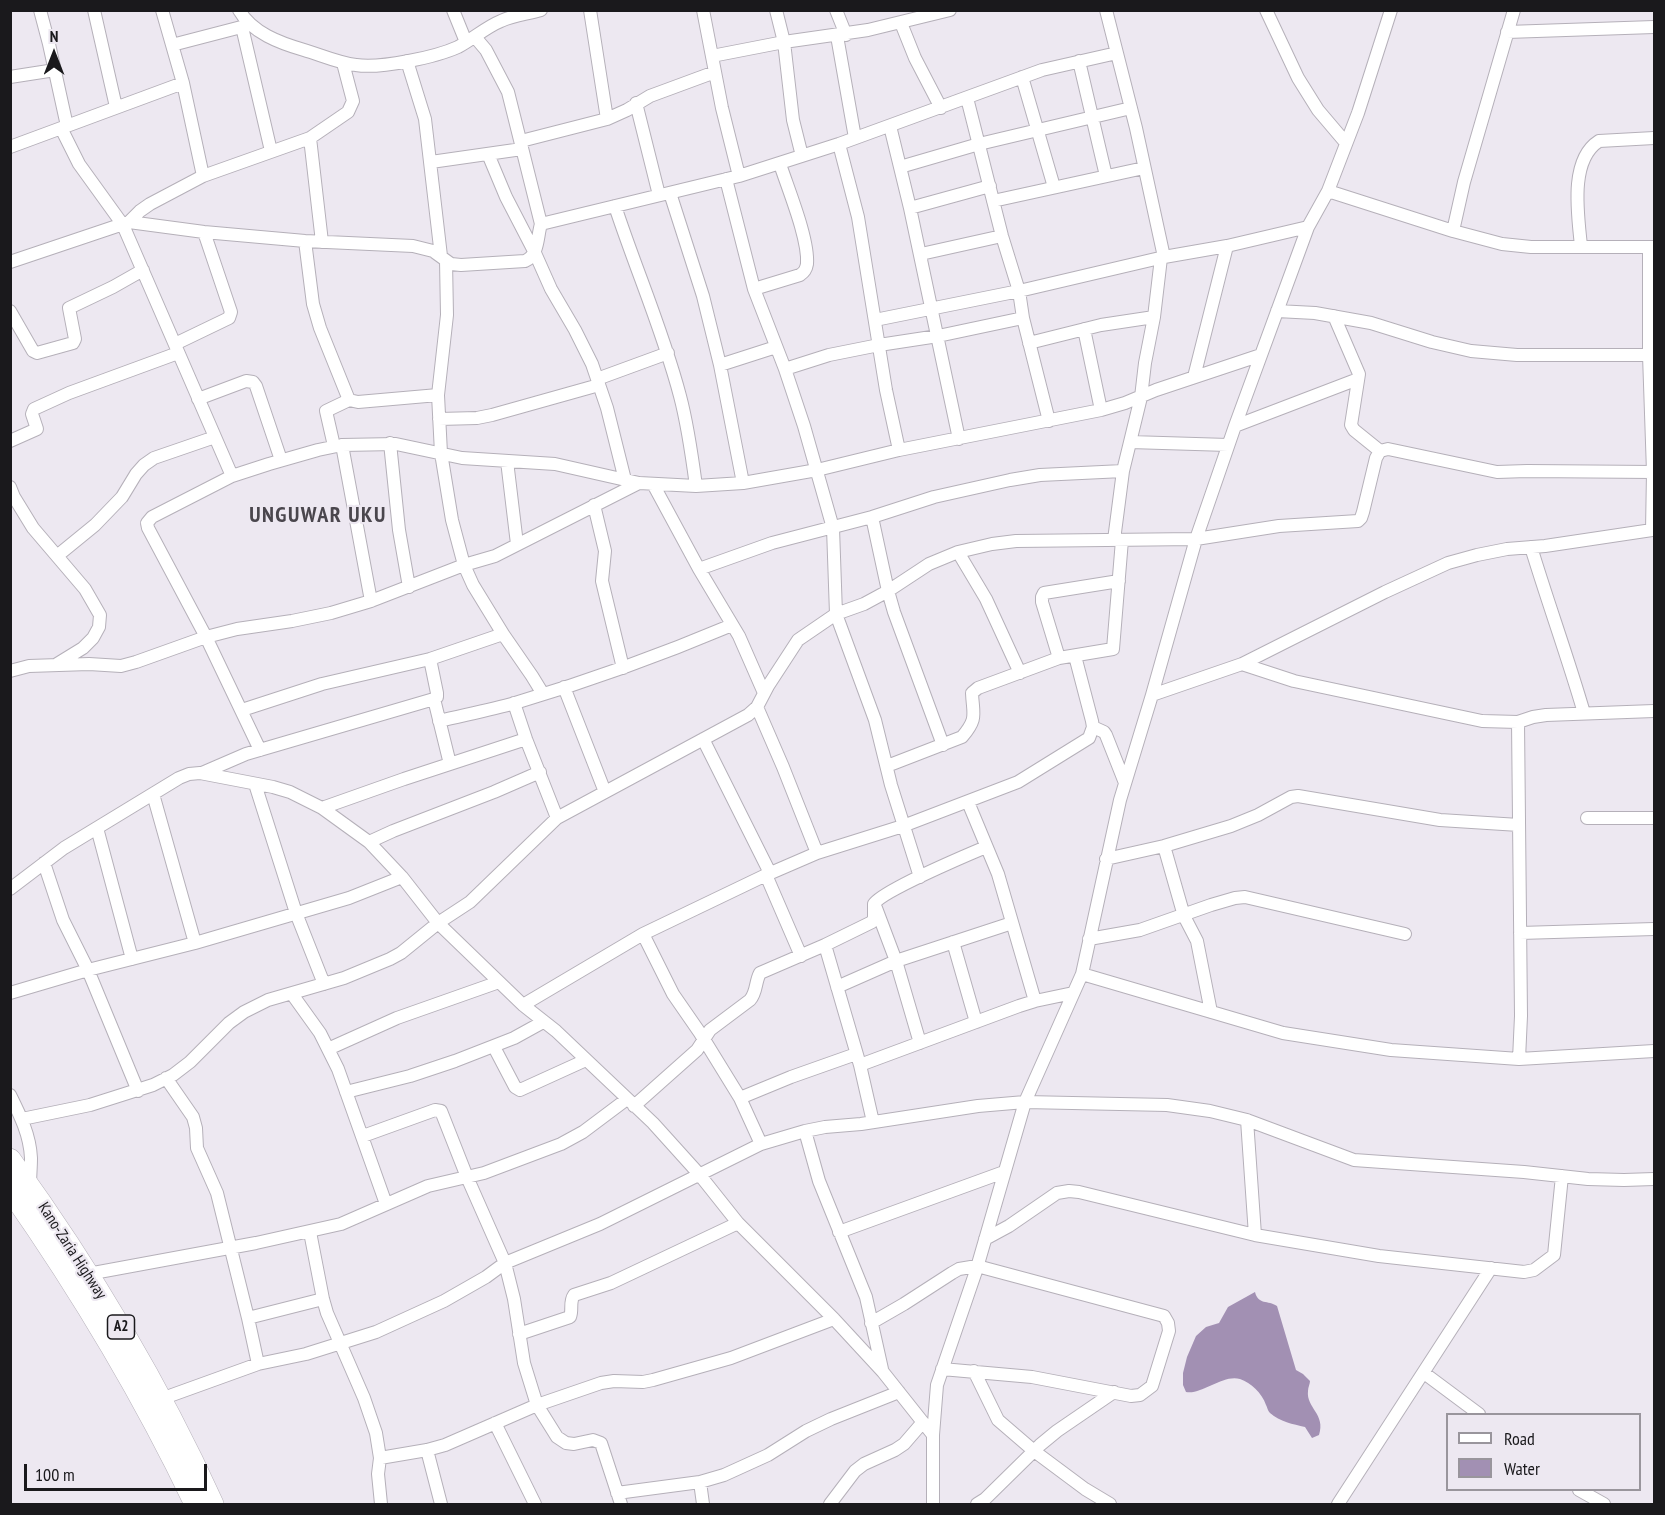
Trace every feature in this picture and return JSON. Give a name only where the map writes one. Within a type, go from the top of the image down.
[{"type":"highway","name":"Kano-Zaria Highway","points":[[10,1160],[20,1188],[48,1244],[108,1342],[195,1504]]},
{"type":"highway","name":"Kano-Zaria Highway","points":[[20,1188],[88,1274],[133,1346],[213,1504]]},
{"type":"street","points":[[40,10],[55,70],[64,127],[80,164],[126,223],[142,270],[232,476]]},
{"type":"street","points":[[94,10],[116,107]]},
{"type":"street","points":[[162,10],[183,83],[203,176]]},
{"type":"street","points":[[239,10],[246,25],[271,151]]},
{"type":"street","points":[[126,223],[305,241],[412,246],[433,251],[451,264],[461,266],[530,259],[535,252],[541,224],[508,92],[486,50],[471,40],[453,10]]},
{"type":"street","points":[[172,45],[246,25],[293,47],[344,63],[369,67],[438,54],[471,40],[510,14],[541,10]]},
{"type":"street","points":[[590,10],[608,119]]},
{"type":"street","points":[[703,10],[722,108],[739,176]]},
{"type":"street","points":[[776,10],[784,42],[793,120],[802,156]]},
{"type":"street","points":[[836,10],[855,138]]},
{"type":"street","points":[[895,10],[915,58],[941,108]]},
{"type":"street","points":[[712,56],[784,42],[841,35],[950,10]]},
{"type":"street","points":[[887,766],[962,737],[969,729],[974,716],[971,696],[973,691],[1059,658],[1113,649],[1119,582],[1118,540],[1123,471],[1141,397],[1163,258],[1131,108],[1106,10]]},
{"type":"street","points":[[1266,10],[1298,78],[1318,110],[1346,143]]},
{"type":"street","points":[[933,1504],[933,1435],[937,1385],[977,1266],[1025,1102],[1082,974],[1106,859],[1125,783],[1196,539],[1234,426],[1308,227],[1328,191],[1369,81],[1390,10]]},
{"type":"street","points":[[1453,231],[1464,182],[1514,10]]},
{"type":"street","points":[[1507,32],[1654,27]]},
{"type":"street","points":[[541,224],[726,180],[780,164],[1042,70],[1117,52]]},
{"type":"street","points":[[407,61],[425,119],[444,258],[447,315],[438,395],[441,453],[452,520],[473,585],[543,694]]},
{"type":"street","points":[[1079,61],[1106,176]]},
{"type":"street","points":[[10,262],[126,223],[150,204],[203,176],[309,138],[348,112],[351,107],[353,101],[344,63]]},
{"type":"street","points":[[10,77],[55,70]]},
{"type":"street","points":[[431,162],[488,154],[608,119],[650,96],[715,72]]},
{"type":"street","points":[[1022,77],[1054,187]]},
{"type":"street","points":[[10,147],[183,83]]},
{"type":"street","points":[[967,98],[1002,236],[1019,291],[1023,318],[1049,422]]},
{"type":"street","points":[[636,104],[665,194],[703,296],[720,365],[743,483]]},
{"type":"street","points":[[900,166],[1037,129],[1131,108]]},
{"type":"street","points":[[890,126],[921,254],[959,438]]},
{"type":"street","points":[[309,138],[322,242]]},
{"type":"street","points":[[1581,246],[1577,203],[1579,176],[1587,152],[1599,141],[1654,138]]},
{"type":"street","points":[[839,144],[858,217],[886,390],[899,450]]},
{"type":"street","points":[[488,154],[506,197],[535,252],[551,289],[592,364],[607,408],[625,480]]},
{"type":"street","points":[[754,289],[800,275],[805,272],[807,265],[802,232],[780,164]]},
{"type":"street","points":[[993,201],[1144,168]]},
{"type":"street","points":[[726,180],[754,289],[785,369],[833,528],[836,614],[875,720],[903,826],[920,877]]},
{"type":"street","points":[[910,208],[990,186]]},
{"type":"street","points":[[1152,695],[1242,664],[1384,592],[1448,563],[1487,553],[1653,534],[1654,472],[1649,355],[1652,247],[1531,247],[1502,244],[1453,231],[1328,191]]},
{"type":"street","points":[[615,206],[633,262],[668,352],[690,440],[696,486]]},
{"type":"street","points":[[875,320],[1019,291],[1308,227]]},
{"type":"street","points":[[10,441],[37,429],[32,414],[34,409],[176,349],[229,318],[231,312],[204,232]]},
{"type":"street","points":[[921,254],[1002,236]]},
{"type":"street","points":[[305,241],[313,304],[320,328],[349,400]]},
{"type":"street","points":[[1194,377],[1227,246]]},
{"type":"street","points":[[10,311],[33,351],[73,343],[75,339],[69,308],[142,270]]},
{"type":"street","points":[[1277,311],[1315,313],[1371,323],[1432,342],[1471,351],[1517,355],[1649,355]]},
{"type":"street","points":[[1334,316],[1357,369],[1358,379],[1351,425],[1380,451]]},
{"type":"street","points":[[1029,343],[1101,325],[1154,317]]},
{"type":"street","points":[[785,369],[829,355],[1023,318]]},
{"type":"street","points":[[1084,329],[1101,410]]},
{"type":"street","points":[[720,365],[776,347]]},
{"type":"street","points":[[439,419],[477,418],[492,415],[598,382],[668,352]]},
{"type":"street","points":[[260,750],[147,523],[152,517],[232,476],[281,460],[338,446],[390,443],[469,459],[555,464],[639,483],[696,486],[743,483],[817,470],[899,450],[1101,410],[1260,355]]},
{"type":"street","points":[[1234,426],[1358,379]]},
{"type":"street","points":[[198,399],[246,381],[253,382],[281,460]]},
{"type":"street","points":[[371,601],[338,446],[327,411],[349,400],[358,402],[438,395]]},
{"type":"street","points":[[57,556],[95,525],[122,496],[144,465],[154,458],[215,437]]},
{"type":"street","points":[[1130,442],[1228,445]]},
{"type":"street","points":[[390,443],[399,530],[409,587]]},
{"type":"street","points":[[22,1119],[90,1105],[153,1085],[190,1062],[229,1023],[244,1012],[268,1000],[324,984],[401,953],[438,923],[470,902],[557,818],[748,715],[757,707],[798,640],[836,614],[864,604],[929,564],[958,552],[1017,540],[1196,539],[1279,525],[1358,521],[1363,512],[1376,458],[1380,451],[1388,449],[1497,472],[1654,472]]},
{"type":"street","points":[[507,461],[517,544]]},
{"type":"street","points":[[699,568],[772,543],[872,517],[934,496],[1040,475],[1123,471]]},
{"type":"street","points":[[10,671],[29,666],[89,664],[121,666],[237,629],[331,613],[495,556],[639,483]]},
{"type":"street","points":[[653,484],[739,636],[764,693]]},
{"type":"street","points":[[10,487],[33,528],[86,589],[100,615],[99,627],[93,639],[83,648],[54,665]]},
{"type":"street","points":[[594,505],[606,551],[602,581],[623,668]]},
{"type":"street","points":[[872,517],[894,612],[943,745]]},
{"type":"street","points":[[1531,547],[1584,713]]},
{"type":"street","points":[[958,552],[986,599],[1020,673]]},
{"type":"street","points":[[1059,658],[1042,602],[1044,593],[1119,582]]},
{"type":"street","points":[[439,722],[514,703],[623,668],[732,625]]},
{"type":"street","points":[[242,710],[322,684],[430,658],[503,634]]},
{"type":"street","points":[[523,1005],[643,934],[768,874],[817,853],[903,826],[968,802],[1018,782],[1050,763],[1089,738],[1093,727],[1075,656]]},
{"type":"street","points":[[430,658],[437,693],[434,699],[450,764]]},
{"type":"street","points":[[1242,664],[1294,681],[1482,721],[1518,722],[1533,717],[1654,711]]},
{"type":"street","points":[[564,687],[606,792]]},
{"type":"street","points":[[201,773],[246,754],[434,699]]},
{"type":"street","points":[[514,703],[557,818]]},
{"type":"street","points":[[757,707],[817,853]]},
{"type":"street","points":[[1518,722],[1519,1059]]},
{"type":"street","points":[[1093,727],[1106,735],[1125,783]]},
{"type":"street","points":[[322,808],[526,739]]},
{"type":"street","points":[[703,739],[768,874],[801,956]]},
{"type":"street","points":[[369,842],[540,772]]},
{"type":"street","points":[[10,889],[64,848],[189,774],[201,773],[290,792],[322,808],[369,842],[402,877],[438,923],[523,1005],[653,1123],[699,1174],[738,1223],[834,1319],[883,1372],[933,1435]]},
{"type":"street","points":[[255,784],[296,913],[324,984]]},
{"type":"street","points":[[153,794],[195,942]]},
{"type":"street","points":[[1106,859],[1164,846],[1231,826],[1258,815],[1291,797],[1298,796],[1440,820],[1519,825]]},
{"type":"street","points":[[968,802],[998,874],[1035,1000]]},
{"type":"street","points":[[1587,818],[1654,818]]},
{"type":"street","points":[[97,828],[132,959]]},
{"type":"street","points":[[1164,846],[1184,916],[1197,941],[1211,1012]]},
{"type":"street","points":[[88,1274],[310,1232],[341,1224],[428,1186],[484,1173],[561,1144],[631,1102],[697,1050],[710,1030],[750,1000],[760,973],[872,922],[874,904],[880,898],[986,847]]},
{"type":"street","points":[[44,863],[63,920],[88,970],[138,1091]]},
{"type":"street","points":[[10,993],[350,898],[402,877]]},
{"type":"street","points":[[1089,939],[1140,930],[1235,898],[1245,897],[1405,934]]},
{"type":"street","points":[[874,904],[896,961],[920,1043]]},
{"type":"street","points":[[837,987],[896,961],[1012,923]]},
{"type":"street","points":[[1520,933],[1654,929]]},
{"type":"street","points":[[643,934],[673,994],[705,1039],[740,1098],[761,1144]]},
{"type":"street","points":[[953,942],[976,1022]]},
{"type":"street","points":[[825,945],[873,1122]]},
{"type":"street","points":[[1082,974],[1284,1033],[1390,1050],[1519,1059],[1654,1051]]},
{"type":"street","points":[[328,1049],[397,1018],[499,982]]},
{"type":"street","points":[[740,1098],[791,1077],[920,1043],[1035,1000],[1073,993]]},
{"type":"street","points":[[292,994],[320,1033],[328,1049],[363,1136],[386,1204]]},
{"type":"street","points":[[346,1092],[410,1076],[494,1047],[543,1022]]},
{"type":"street","points":[[494,1047],[515,1087],[520,1090],[586,1060]]},
{"type":"street","points":[[166,1078],[193,1117],[197,1148],[217,1193],[258,1364]]},
{"type":"street","points":[[10,1095],[22,1119],[31,1157],[20,1188]]},
{"type":"street","points":[[161,1399],[258,1364],[306,1354],[376,1332],[436,1305],[486,1277],[505,1263],[600,1224],[761,1144],[825,1127],[967,1107],[1025,1102],[1167,1105],[1247,1120],[1354,1160],[1524,1172],[1600,1180],[1654,1179]]},
{"type":"street","points":[[363,1136],[438,1109],[441,1111],[505,1263],[514,1299],[524,1363],[537,1405],[557,1437],[566,1443],[574,1444],[593,1440],[601,1443],[619,1499],[724,1475],[768,1455],[806,1431],[831,1419],[899,1392]]},
{"type":"street","points":[[1247,1120],[1255,1235]]},
{"type":"street","points":[[805,1131],[819,1181],[866,1297],[883,1372]]},
{"type":"street","points":[[839,1232],[1004,1172]]},
{"type":"street","points":[[985,1239],[1009,1226],[1057,1193],[1069,1191],[1255,1235],[1379,1257],[1524,1272],[1534,1270],[1554,1255],[1562,1176]]},
{"type":"street","points":[[519,1334],[570,1317],[571,1300],[574,1295],[611,1283],[653,1265],[738,1223]]},
{"type":"street","points":[[310,1232],[323,1299],[376,1433],[380,1458],[378,1474],[381,1504]]},
{"type":"street","points":[[872,1323],[952,1272],[977,1266],[1164,1316],[1168,1323],[1169,1331],[1152,1386],[1140,1395],[1131,1396],[1032,1377],[942,1369]]},
{"type":"street","points":[[1338,1504],[1491,1268]]},
{"type":"street","points":[[248,1318],[323,1299]]},
{"type":"street","points":[[380,1458],[444,1445],[537,1405],[602,1383],[643,1382],[731,1358],[834,1319]]},
{"type":"street","points":[[974,1371],[998,1420],[1034,1451],[1085,1489],[1110,1504]]},
{"type":"street","points":[[1424,1373],[1478,1413]]},
{"type":"street","points":[[977,1504],[985,1500],[1057,1431],[1114,1392]]},
{"type":"street","points":[[830,1504],[855,1471],[904,1444],[923,1422]]},
{"type":"street","points":[[495,1423],[536,1504]]},
{"type":"street","points":[[427,1450],[441,1504]]},
{"type":"street","points":[[700,1482],[703,1504]]},
{"type":"street","points":[[1581,1491],[1604,1504]]},
{"type":"water","points":[[1255,1292],[1261,1301],[1277,1306],[1296,1370],[1310,1381],[1308,1397],[1320,1422],[1319,1435],[1312,1438],[1305,1427],[1282,1421],[1270,1413],[1259,1393],[1240,1379],[1227,1379],[1192,1392],[1186,1392],[1183,1385],[1187,1357],[1196,1336],[1206,1327],[1219,1323],[1228,1307]]},
{"type":"district","name":"UNGUWAR UKU","points":[[318,516]]}]
